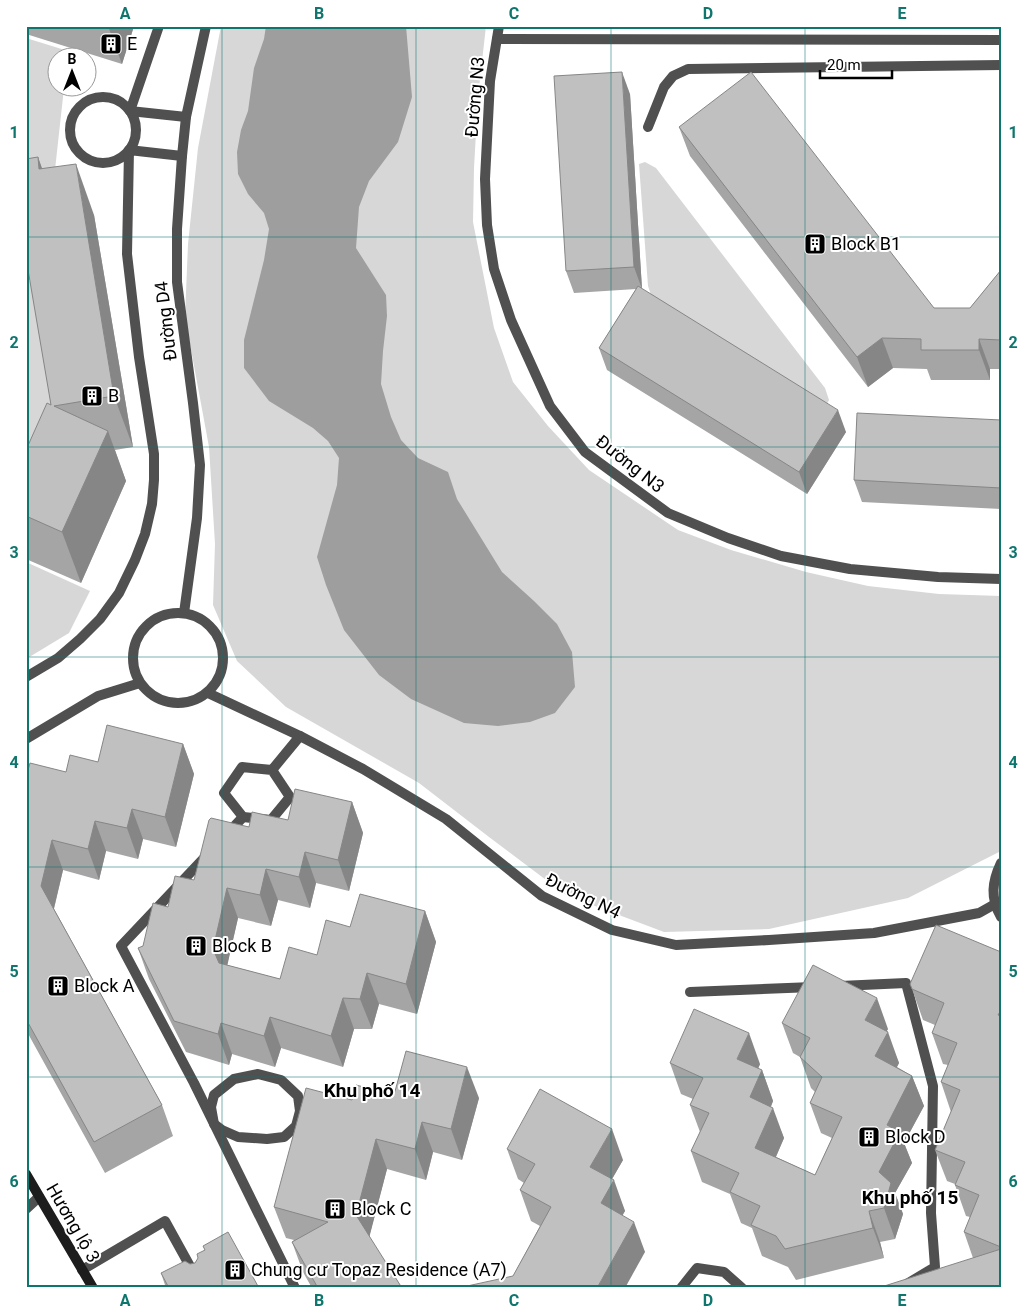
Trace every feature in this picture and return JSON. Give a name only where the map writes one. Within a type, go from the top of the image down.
[{"type":"street","points":[[130,111],[159,26]]},
{"type":"street","name":"Đường D4","points":[[184,613],[197,518],[200,465],[177,282],[176,229],[186,117],[206,26]]},
{"type":"street","name":"Đường N3","points":[[499,26],[490,82],[485,179],[487,224],[494,269],[511,320],[550,406],[585,452],[668,513],[728,538],[781,556],[850,569],[938,577],[1001,579]]},
{"type":"street","points":[[497,39],[1001,40]]},
{"type":"street","points":[[648,127],[664,87],[674,76],[688,69],[1001,65]]},
{"type":"street","points":[[101,97],[112,98],[122,103],[130,111],[136,131],[134,141],[129,150],[120,158],[111,162],[100,163],[80,154],[73,146],[70,124],[74,114],[81,105],[90,99],[101,97]]},
{"type":"street","points":[[130,111],[186,117]]},
{"type":"street","points":[[129,150],[182,156]]},
{"type":"street","points":[[26,678],[58,658],[80,639],[100,619],[119,593],[145,534],[152,504],[154,454],[139,357],[127,254],[129,150]]},
{"type":"street","points":[[184,613],[198,617],[211,626],[219,638],[224,652],[223,668],[218,682],[208,693],[195,700],[180,704],[164,701],[151,694],[140,683],[134,670],[133,655],[136,641],[144,629],[155,619],[169,614],[184,613]]},
{"type":"street","points":[[26,739],[98,696],[140,683]]},
{"type":"street","name":"Đường N4","points":[[208,693],[300,736],[363,769],[446,819],[542,896],[612,930],[676,945],[874,933],[979,913],[995,904]]},
{"type":"street","points":[[272,770],[300,736]]},
{"type":"street","points":[[242,767],[272,770],[290,797],[271,820],[243,817],[224,792],[242,767]]},
{"type":"street","points":[[243,817],[121,946],[194,1083],[295,1288]]},
{"type":"street","points":[[1001,863],[994,876],[993,893],[996,909],[1001,917]]},
{"type":"street","points":[[690,992],[906,983],[934,1086],[931,1213],[936,1267],[900,1288]]},
{"type":"street","points":[[258,1074],[281,1080],[298,1096],[300,1111],[296,1126],[284,1137],[267,1139],[238,1137],[214,1124],[211,1107],[214,1095],[234,1079],[258,1074]]},
{"type":"street","name":"Hương lộ 3","points":[[26,1174],[93,1288]]},
{"type":"street","points":[[26,1209],[39,1197]]},
{"type":"street","points":[[82,1270],[165,1221],[202,1288]]},
{"type":"street","points":[[681,1288],[697,1268],[724,1272],[742,1288]]},
{"type":"shaded area","points":[[221,26],[486,26],[478,97],[473,222],[494,328],[513,382],[548,426],[589,470],[678,530],[731,550],[806,572],[868,586],[939,594],[1001,596],[1001,851],[908,898],[769,929],[664,932],[566,895],[419,783],[286,707],[237,661],[213,605],[215,544],[209,447],[185,317],[188,244],[198,148]]},
{"type":"shaded area","points":[[266,26],[406,26],[412,97],[398,142],[369,181],[359,207],[356,248],[386,295],[387,316],[381,384],[391,417],[401,440],[418,458],[448,472],[457,499],[502,572],[557,624],[572,652],[575,687],[555,713],[530,722],[498,726],[464,723],[411,699],[379,675],[344,630],[317,557],[337,485],[339,458],[328,441],[313,428],[269,401],[244,368],[244,340],[264,260],[269,229],[264,213],[248,194],[238,174],[237,152],[241,130],[248,111],[254,68],[264,39]]},
{"type":"shaded area","points":[[26,38],[58,48],[48,48],[48,98],[63,98],[51,206],[26,210]]},
{"type":"shaded area","points":[[645,162],[656,168],[825,388],[829,400],[825,408],[651,295],[648,286],[639,164]]},
{"type":"shaded area","points":[[37,280],[64,443],[26,533],[26,282]]},
{"type":"shaded area","points":[[26,562],[90,591],[69,633],[26,659]]},
{"type":"building","points":[[622,72],[634,267],[566,271],[554,76]]},
{"type":"building","name":"Block B1","points":[[751,72],[934,308],[970,308],[1001,270],[1001,340],[979,339],[979,350],[921,350],[921,339],[882,338],[857,357],[679,127]]},
{"type":"building","points":[[38,157],[39,169],[76,164],[114,396],[54,406],[108,431],[62,532],[26,516],[26,450],[47,403],[51,405],[26,258],[26,159]]},
{"type":"building","points":[[638,286],[838,410],[799,472],[599,348]]},
{"type":"building","points":[[857,413],[1001,420],[1001,488],[854,480]]},
{"type":"building","name":"Block A","points":[[107,725],[183,744],[165,817],[132,809],[127,828],[95,821],[88,849],[52,840],[41,886],[162,1105],[94,1142],[26,1019],[26,777],[30,763],[66,772],[70,755],[98,762]]},
{"type":"building","points":[[295,789],[352,802],[338,860],[305,852],[299,877],[266,869],[260,895],[227,888],[213,949],[219,963],[280,979],[289,947],[317,955],[326,920],[350,927],[360,894],[425,911],[406,984],[367,973],[360,999],[343,998],[331,1036],[270,1017],[264,1036],[221,1023],[218,1034],[174,1021],[138,948],[143,946],[153,903],[168,907],[175,876],[194,880],[211,818],[249,827],[252,812],[288,820]]},
{"type":"building","points":[[936,925],[1001,952],[1001,1010],[998,1015],[1001,1016],[1001,1247],[964,1232],[979,1195],[955,1185],[965,1162],[935,1150],[960,1090],[941,1082],[957,1043],[932,1033],[944,1003],[912,989],[910,984]]},
{"type":"building","name":"Block D","points":[[813,965],[877,998],[865,1020],[888,1032],[875,1056],[912,1076],[887,1125],[900,1132],[879,1172],[891,1183],[884,1208],[869,1211],[873,1228],[785,1249],[776,1236],[751,1225],[760,1206],[730,1192],[739,1173],[691,1151],[709,1113],[690,1105],[703,1078],[670,1063],[694,1009],[749,1033],[737,1059],[762,1070],[750,1097],[773,1108],[755,1148],[815,1175],[842,1117],[810,1103],[822,1077],[800,1057],[810,1038],[782,1023]]},
{"type":"building","name":"Block C","points":[[406,1051],[467,1067],[451,1129],[422,1122],[415,1149],[376,1139],[356,1215],[402,1288],[318,1288],[292,1242],[328,1222],[274,1207],[306,1088],[352,1100],[356,1085],[394,1095]]},
{"type":"building","points":[[540,1089],[612,1129],[590,1167],[614,1180],[601,1203],[634,1222],[597,1288],[458,1288],[513,1276],[551,1207],[520,1190],[535,1164],[507,1149]]},
{"type":"building","points":[[228,1232],[259,1288],[169,1288],[161,1273],[185,1261],[190,1264],[195,1263],[198,1258],[197,1254],[205,1250],[203,1246]]},
{"type":"building","points":[[1001,1249],[1001,1288],[878,1288]]},
{"type":"place","name":"E","points":[[111,44]]},
{"type":"place","name":"Block B1","points":[[815,244]]},
{"type":"place","name":"B","points":[[92,396]]},
{"type":"place","name":"Block B","points":[[196,946]]},
{"type":"place","name":"Block A","points":[[58,986]]},
{"type":"place","name":"Block D","points":[[869,1137]]},
{"type":"place","name":"Block C","points":[[335,1209]]},
{"type":"place","name":"Chung cư Topaz Residence (A7)","points":[[235,1270]]},
{"type":"district","name":"Khu phố 14","points":[[372,1090]]},
{"type":"district","name":"Khu phố 15","points":[[910,1197]]}]
